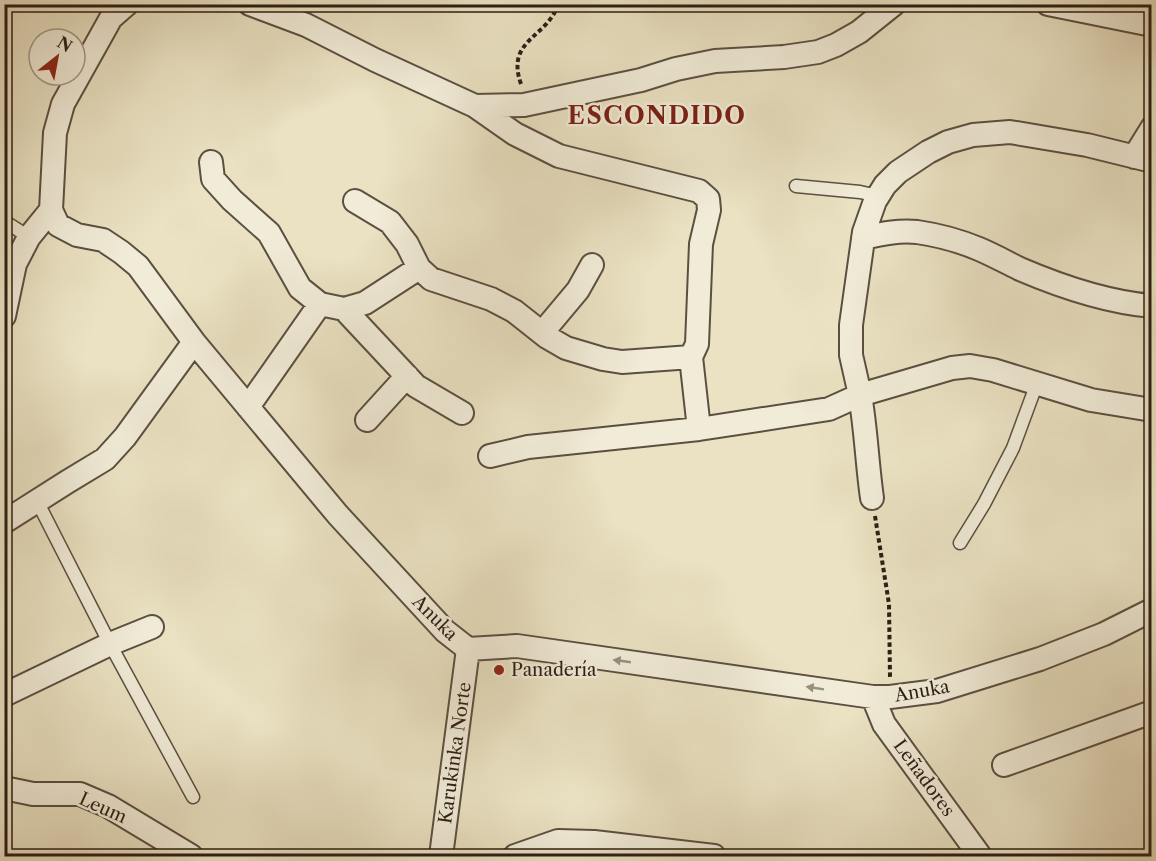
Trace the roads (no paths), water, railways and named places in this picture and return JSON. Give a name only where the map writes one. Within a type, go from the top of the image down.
[{"type":"street","points":[[4,316],[15,264],[29,237],[51,210],[55,133],[63,104],[111,18],[127,4]]},
{"type":"street","points":[[250,4],[306,25],[475,106],[515,134],[559,156],[699,191],[708,199],[709,210],[701,244],[697,344],[692,357],[699,429]]},
{"type":"street","points":[[475,106],[524,105],[641,80],[676,69],[715,61],[784,57],[818,52],[837,45],[859,32],[894,4]]},
{"type":"street","points":[[1048,4],[1152,25]]},
{"type":"street","points":[[872,498],[864,418],[851,355],[851,325],[863,238],[875,201],[885,185],[898,172],[928,152],[948,142],[973,135],[1010,132],[1087,145],[1143,159],[1152,128]]},
{"type":"street","points":[[211,162],[213,179],[232,200],[269,233],[300,288],[320,304],[344,309],[365,303],[419,268]]},
{"type":"street","points":[[355,201],[390,222],[407,244],[419,268],[431,279],[490,299],[514,311],[566,348],[622,362],[692,357]]},
{"type":"street","name":"Anuka","points":[[51,210],[58,225],[77,235],[103,240],[138,266],[194,342],[346,523],[445,631],[468,649],[517,646],[882,697],[937,690],[1040,659],[1104,634],[1152,609]]},
{"type":"street","points":[[863,238],[894,232],[916,232],[950,239],[978,248],[1065,287],[1131,304],[1152,306]]},
{"type":"street","points":[[542,333],[578,290],[592,265]]},
{"type":"street","points":[[248,407],[320,304]]},
{"type":"street","points":[[344,309],[416,386],[462,413]]},
{"type":"street","points":[[4,522],[105,459],[125,437],[194,342]]},
{"type":"street","points":[[490,456],[528,447],[699,429],[829,410],[860,395],[952,368],[970,366],[993,370],[1091,400],[1152,411]]},
{"type":"street","points":[[367,420],[407,376]]},
{"type":"street","points":[[4,695],[110,644],[152,627]]},
{"type":"street","name":"Karukinka Norte","points":[[441,856],[468,649]]},
{"type":"street","name":"Leñadores","points":[[882,697],[884,724],[980,856]]},
{"type":"street","points":[[1004,765],[1152,712]]},
{"type":"street","name":"Leum","points":[[4,788],[33,794],[80,795],[108,806],[192,856]]},
{"type":"street","points":[[515,856],[558,841],[594,842],[714,856]]},
{"type":"lane","points":[[796,186],[878,196]]},
{"type":"lane","points":[[4,221],[29,237]]},
{"type":"lane","points":[[960,543],[984,504],[1013,448],[1037,383]]},
{"type":"lane","points":[[37,501],[110,644],[193,797]]},
{"type":"place","name":"Panadería","points":[[499,670]]},
{"type":"district","name":"ESCONDIDO","points":[[657,116]]}]
